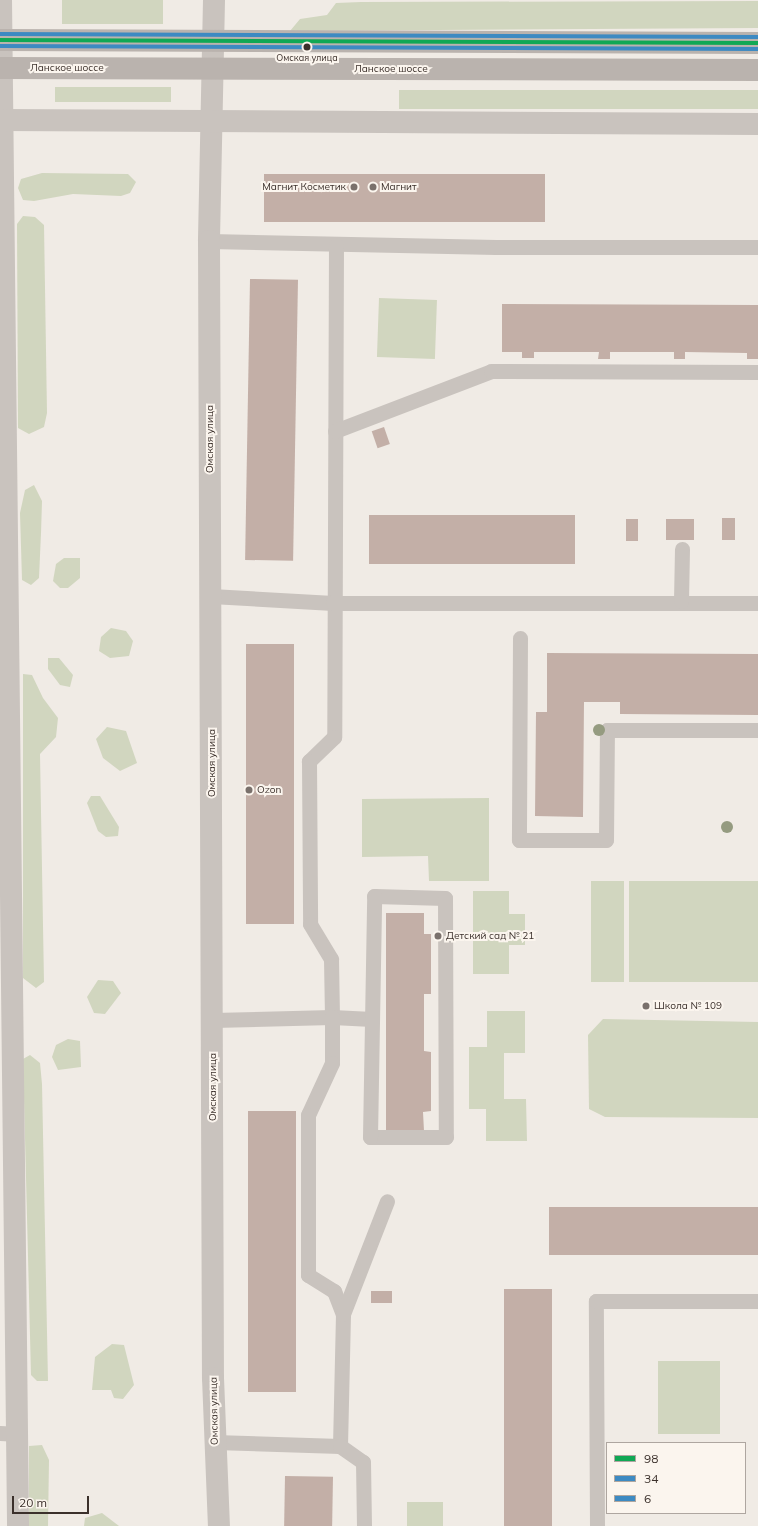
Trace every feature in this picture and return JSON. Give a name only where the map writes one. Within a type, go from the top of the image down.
[{"type":"main road","points":[[0,40],[758,43]]},
{"type":"main road","name":"Ланское шоссе","points":[[0,68],[758,70]]},
{"type":"street","points":[[1,0],[0,68],[9,1434],[18,1526]]},
{"type":"street","name":"Омская улица","points":[[214,0],[209,241],[214,1442],[219,1526]]},
{"type":"street","points":[[1,120],[758,124]]},
{"type":"lane","points":[[209,241],[336,245],[574,248],[758,247]]},
{"type":"lane","points":[[336,245],[333,603],[334,737],[309,761],[310,924],[331,959],[332,1063],[308,1114],[308,1275],[334,1291],[343,1314]]},
{"type":"lane","points":[[335,431],[491,371],[758,372]]},
{"type":"lane","points":[[681,601],[682,549]]},
{"type":"lane","points":[[211,596],[333,603],[758,602]]},
{"type":"lane","points":[[520,638],[519,840],[606,840],[607,730],[758,730]]},
{"type":"lane","points":[[374,896],[445,898],[446,1137],[370,1137],[372,1019],[374,896]]},
{"type":"lane","points":[[213,1020],[332,1017],[372,1019]]},
{"type":"lane","points":[[340,1446],[343,1314],[386,1201]]},
{"type":"lane","points":[[597,1526],[596,1301],[758,1301]]},
{"type":"lane","points":[[214,1442],[340,1446],[363,1462],[364,1526]]},
{"type":"green space","points":[[62,0],[163,0],[163,24],[62,24]]},
{"type":"green space","points":[[758,1],[758,28],[290,31],[300,19],[327,15],[336,3]]},
{"type":"green space","points":[[55,87],[171,87],[171,102],[55,102]]},
{"type":"green space","points":[[399,90],[758,90],[758,109],[399,109]]},
{"type":"green space","points":[[42,173],[128,174],[136,182],[130,193],[121,196],[73,194],[34,201],[23,200],[18,188],[21,179]]},
{"type":"green space","points":[[23,216],[35,217],[44,225],[47,413],[44,427],[29,434],[18,428],[17,224]]},
{"type":"green space","points":[[379,298],[437,300],[435,359],[377,357]]},
{"type":"green space","points":[[34,485],[42,501],[39,578],[31,585],[22,580],[20,513],[25,490]]},
{"type":"green space","points":[[64,558],[80,558],[80,578],[68,588],[60,588],[53,581],[56,564]]},
{"type":"green space","points":[[111,628],[126,631],[133,641],[129,656],[110,658],[99,651],[101,637]]},
{"type":"green space","points":[[48,658],[59,658],[73,675],[70,687],[60,685],[48,669]]},
{"type":"green space","points":[[23,674],[32,675],[43,698],[58,718],[56,737],[40,754],[44,982],[36,988],[23,978]]},
{"type":"green space","points":[[107,727],[126,731],[137,763],[120,771],[103,758],[96,739]]},
{"type":"green space","points":[[91,796],[100,796],[119,827],[118,836],[106,837],[98,831],[87,803]]},
{"type":"green space","points":[[489,798],[489,881],[429,881],[428,856],[362,857],[362,799]]},
{"type":"green space","points":[[591,881],[624,881],[624,982],[591,982]]},
{"type":"green space","points":[[629,881],[758,881],[758,982],[629,982]]},
{"type":"green space","points":[[473,891],[509,891],[509,914],[525,914],[525,945],[509,945],[509,974],[473,974]]},
{"type":"green space","points":[[98,980],[113,981],[121,993],[105,1014],[94,1013],[87,997]]},
{"type":"green space","points":[[487,1011],[525,1011],[525,1053],[504,1053],[504,1099],[526,1099],[527,1141],[486,1141],[486,1109],[469,1109],[469,1047],[487,1047]]},
{"type":"green space","points":[[603,1019],[758,1022],[758,1118],[605,1117],[589,1109],[588,1035]]},
{"type":"green space","points":[[68,1039],[80,1041],[81,1067],[58,1070],[52,1057],[56,1045]]},
{"type":"green space","points":[[30,1055],[40,1063],[42,1084],[48,1381],[37,1381],[31,1375],[23,1059]]},
{"type":"green space","points":[[112,1344],[124,1345],[134,1385],[123,1399],[114,1398],[111,1390],[92,1390],[95,1357]]},
{"type":"green space","points":[[658,1361],[720,1361],[720,1434],[658,1434]]},
{"type":"green space","points":[[42,1445],[49,1460],[48,1526],[29,1526],[29,1446]]},
{"type":"green space","points":[[407,1502],[443,1502],[443,1526],[407,1526]]},
{"type":"green space","points":[[102,1513],[119,1526],[84,1526],[85,1518]]},
{"type":"building","points":[[264,174],[545,174],[545,222],[264,222]]},
{"type":"building","points":[[250,279],[298,280],[293,561],[245,560]]},
{"type":"building","points":[[502,304],[758,305],[758,359],[747,359],[747,353],[685,352],[685,359],[674,359],[674,352],[610,352],[610,359],[598,359],[599,352],[534,352],[534,358],[522,358],[522,352],[502,352]]},
{"type":"building","points":[[384,427],[390,444],[378,448],[372,431]]},
{"type":"building","points":[[369,515],[575,515],[575,564],[369,564]]},
{"type":"building","points":[[722,518],[735,518],[735,540],[722,540]]},
{"type":"building","points":[[626,519],[638,519],[638,541],[626,541]]},
{"type":"building","points":[[666,519],[694,519],[694,540],[666,540]]},
{"type":"building","points":[[246,644],[294,644],[294,924],[246,924]]},
{"type":"building","points":[[547,653],[758,654],[758,715],[620,714],[620,702],[584,702],[583,817],[535,816],[536,712],[547,712]]},
{"type":"building","points":[[386,913],[424,913],[424,934],[431,934],[431,994],[424,994],[424,1051],[431,1052],[431,1111],[423,1112],[424,1131],[386,1131]]},
{"type":"building","points":[[248,1111],[296,1111],[296,1392],[248,1392]]},
{"type":"building","points":[[549,1207],[758,1207],[758,1255],[549,1255]]},
{"type":"building","points":[[504,1289],[552,1289],[552,1526],[504,1526]]},
{"type":"building","points":[[371,1291],[392,1291],[392,1303],[371,1303]]},
{"type":"building","points":[[285,1476],[333,1477],[332,1526],[284,1526]]},
{"type":"transit line","name":"6","points":[[0,34],[758,37]]},
{"type":"transit line","name":"98","points":[[0,40],[758,43]]},
{"type":"transit line","name":"34","points":[[0,46],[758,49]]},
{"type":"place","name":"Омская улица","points":[[307,47]]},
{"type":"place","name":"Магнит Косметик","points":[[354,187]]},
{"type":"place","name":"Магнит","points":[[373,187]]},
{"type":"place","name":"Ozon","points":[[249,790]]},
{"type":"place","name":"Детский сад № 21","points":[[438,936]]},
{"type":"place","name":"Школа № 109","points":[[646,1006]]}]
